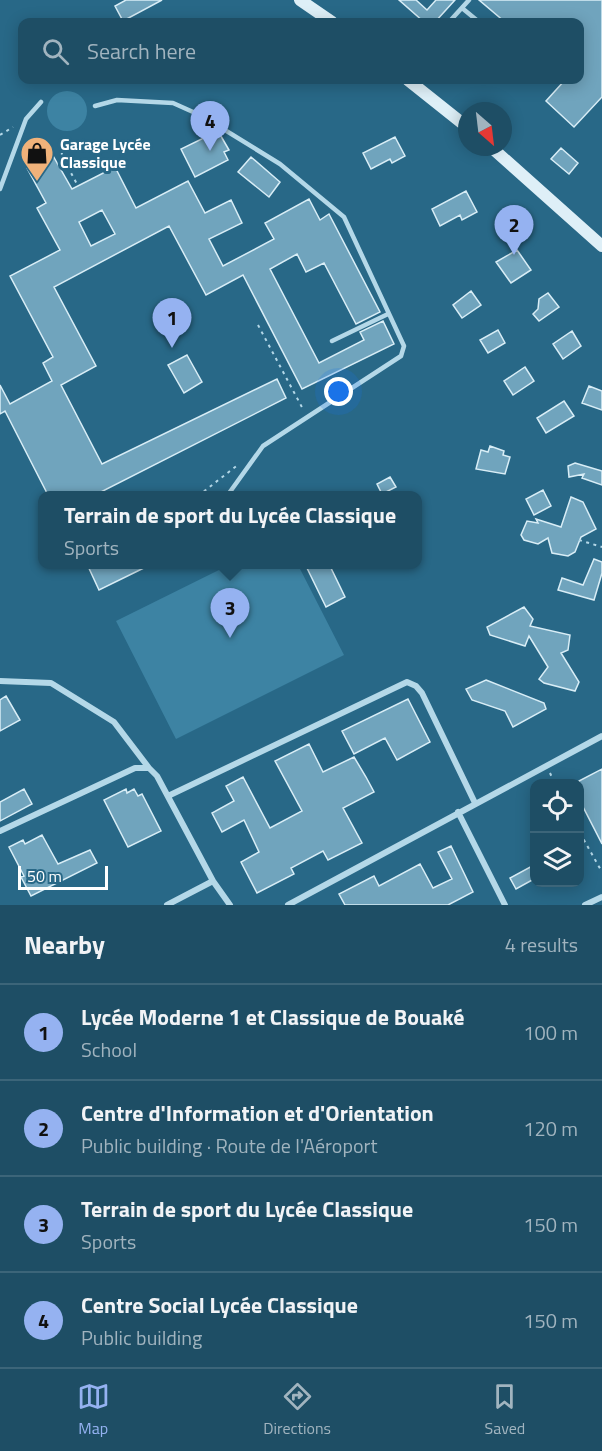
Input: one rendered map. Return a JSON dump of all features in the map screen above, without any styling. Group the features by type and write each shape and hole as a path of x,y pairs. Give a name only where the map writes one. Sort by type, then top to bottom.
{"main road":[{"path":"300,0 326,18"},
{"path":"413,84 458,120"},
{"path":"501,156 602,246"}],"street":[{"path":"0,681 51,683 114,722 168,796 213,881 230,905"},
{"path":"168,796 407,682 416,686 422,693 475,803"},
{"path":"288,905 602,736"},
{"path":"0,831 135,768 148,768"},
{"path":"458,812 505,905"},
{"path":"167,905 213,881"},
{"path":"585,905 602,897"}],"lane":[{"path":"453,18 469,0"},
{"path":"462,8 474,18"},
{"path":"95,106 117,100 173,103 202,116 280,164 344,217 404,346 401,356 263,446 230,491"},
{"path":"0,189 26,119 41,102"},
{"path":"332,342 388,314"}],"path":[{"path":"61,138 62,156 78,186"},
{"path":"258,325 306,416"},
{"path":"203,491 244,460"},
{"path":"579,540 602,547"},
{"path":"584,842 602,872"}],"shaded area":[{"path":"67,91 75,92 81,97 86,103 86,119 81,125 75,130 67,131 59,130 53,125 48,119 47,111 48,103 53,97 59,92"},
{"path":"221,569 300,569 344,655 176,739 116,621"}],"building":[{"path":"126,0 162,0 129,18 121,18 115,6"},
{"path":"399,0 416,0 427,10 436,0 455,0 439,18 419,18"},
{"path":"479,0 602,0 602,97 574,127 546,101 561,84 584,84 584,18 500,18"},
{"path":"218,131 229,150 224,152 228,160 195,177 181,149"},
{"path":"395,137 405,156 392,163 390,159 371,169 363,153"},
{"path":"561,148 578,163 569,174 551,159"},
{"path":"52,154 72,189 115,167 136,208 188,181 205,213 231,200 242,223 209,239 223,266 274,239 265,223 309,199 320,220 329,214 380,312 356,324 324,263 306,272 297,254 270,269 319,363 364,340 360,332 383,321 394,344 302,389 243,275 206,295 169,226 54,287 96,366 61,385 102,464 277,379 286,398 103,491 46,491 5,411 0,414 0,385 10,404 52,381 43,363 53,357 10,276 60,250 37,208 46,203 27,168","holes":["102,210 115,234 91,246 79,222"]},
{"path":"251,157 280,182 269,197 238,172"},
{"path":"466,191 477,212 462,220 460,215 440,226 432,209"},
{"path":"517,250 531,270 511,283 496,262"},
{"path":"471,291 481,305 462,318 453,305"},
{"path":"548,293 559,307 539,321 533,314 538,309 539,299"},
{"path":"498,330 505,343 488,353 480,340"},
{"path":"572,331 581,346 563,359 553,344"},
{"path":"187,355 202,382 184,393 168,365"},
{"path":"525,367 534,381 513,395 504,381"},
{"path":"589,386 602,391 602,410 582,403"},
{"path":"564,401 574,416 546,433 537,418"},
{"path":"490,446 504,451 503,455 510,457 505,474 476,469 481,450 488,452"},
{"path":"575,463 602,471 602,485 582,478 584,474 569,477 568,466"},
{"path":"390,477 396,487 388,491 380,491 377,484"},
{"path":"543,490 551,506 534,515 526,499"},
{"path":"571,497 583,502 596,529 581,537 575,552 568,556 552,553 548,538 538,544 524,540 521,535 527,521 538,523 536,519 561,527"},
{"path":"594,559 602,562 602,573 594,600 558,590 562,578 583,585"},
{"path":"89,569 142,569 99,590"},
{"path":"307,569 331,569 345,597 326,607"},
{"path":"524,607 533,619 530,626 570,635 568,650 561,653 579,682 575,691 544,683 539,679 548,667 529,636 525,646 490,635 487,627"},
{"path":"486,680 544,703 546,709 513,727 505,711 472,700 466,689"},
{"path":"6,696 20,720 0,731 0,700"},
{"path":"408,699 430,742 397,760 385,738 354,754 342,731"},
{"path":"309,744 323,772 354,757 366,777 374,792 343,808 362,843 328,860 323,851 291,868 294,874 257,893 241,862 259,852 244,820 222,832 212,813 234,801 226,786 243,777 270,828 302,811 275,761"},
{"path":"602,769 602,844 584,809 583,779"},
{"path":"24,789 32,804 0,821 0,802"},
{"path":"126,789 127,793 134,789 138,796 142,794 161,831 128,847 104,800"},
{"path":"42,835 58,864 90,850 97,863 31,896 21,877 24,876 9,847 23,840 25,844"},
{"path":"451,846 473,892 448,905 345,905 339,894 374,876 379,886 420,864 433,888 452,879 438,852"},
{"path":"530,867 530,881 516,889 510,878"}],"place":[{"name":"Centre Social Lycée Classique","path":"210,151"},
{"name":"Garage Lycée Classique","path":"37,182"},
{"name":"Centre d'Information et d'Orientation","path":"514,255"},
{"name":"Lycée Moderne 1 et Classique de Bouaké","path":"172,348"},
{"name":"Terrain de sport du Lycée Classique","path":"230,638"}]}
